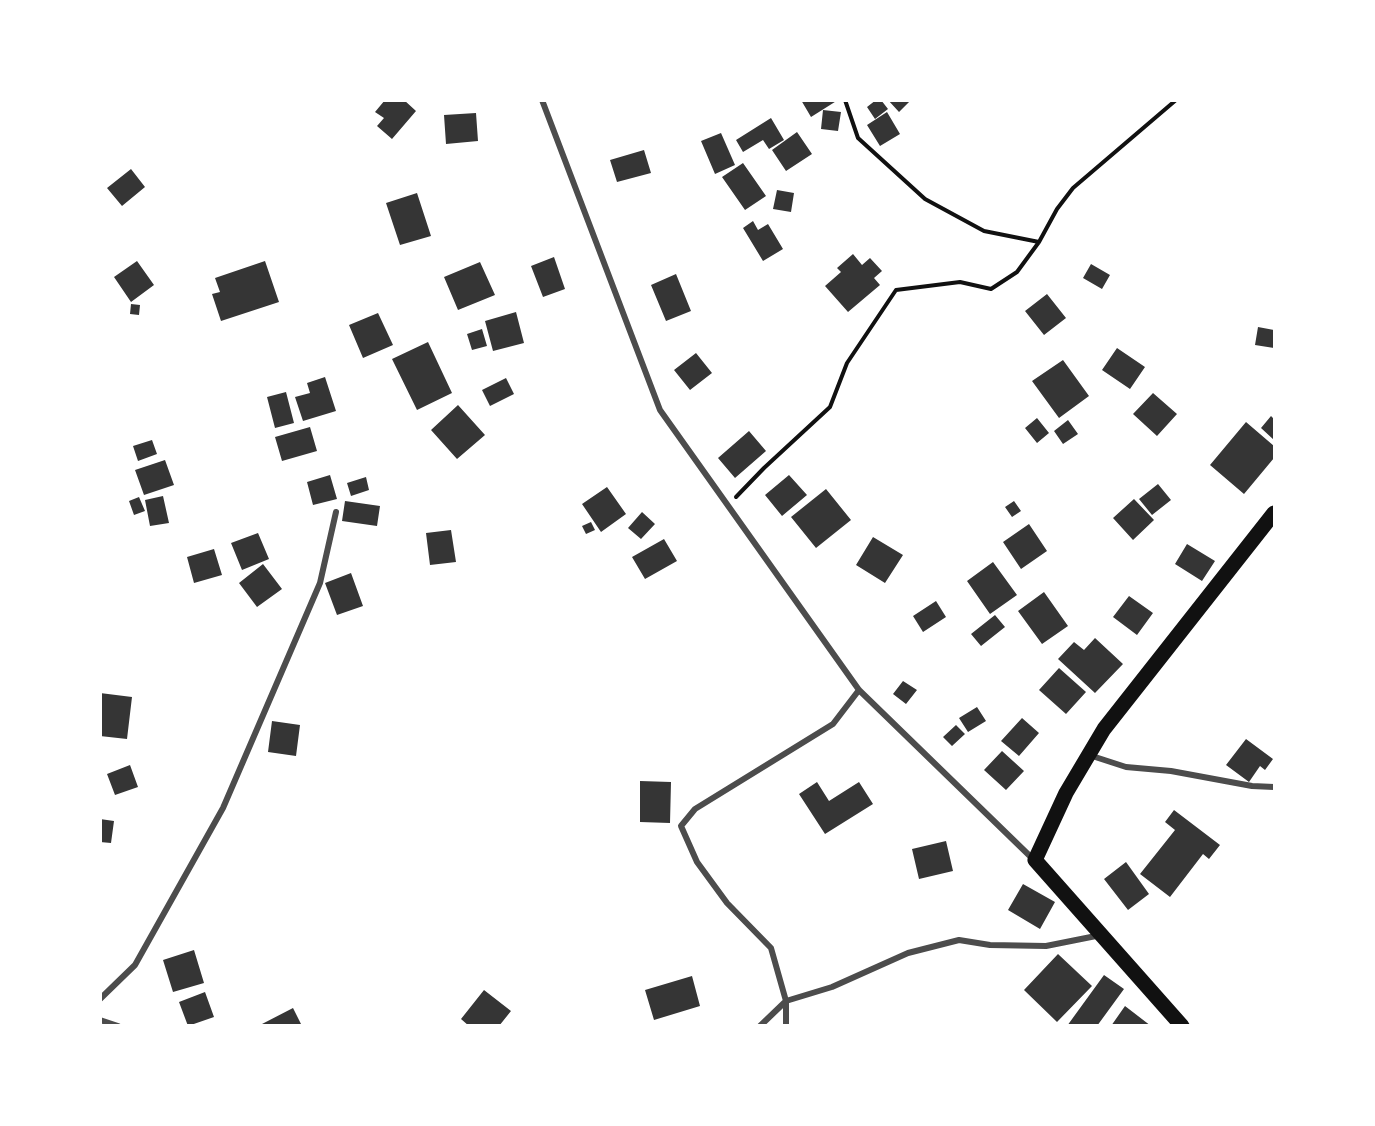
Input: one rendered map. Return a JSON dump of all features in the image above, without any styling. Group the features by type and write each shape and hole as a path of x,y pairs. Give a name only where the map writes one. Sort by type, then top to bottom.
{"main road":[{"path":"1182,1026 1035,860 1066,793 1104,729 1275,513"}],"street":[{"path":"542,100 660,410 859,690 1035,860"},
{"path":"100,999 135,965 223,807 320,583 336,512"},
{"path":"786,1026 786,1001 771,948 727,903 697,862 681,826 694,809 833,724 859,690"},
{"path":"1088,755 1126,767 1171,771 1252,786 1275,787"},
{"path":"760,1026 786,1001 832,987 908,952 959,940 990,945 1046,946 1102,935"},
{"path":"100,1020 118,1026"}],"path":[{"path":"845,100 858,138 925,199 984,231 1039,242"},
{"path":"728,505 830,407 847,363 896,290 960,282 991,289 1017,272 1073,188 1176,100"}],"building":[{"path":"385,100 404,100 416,111 392,139 377,126 384,118 375,112"},
{"path":"801,100 838,100 811,117"},
{"path":"876,100 881,100 888,109 875,119 867,107"},
{"path":"888,100 911,100 899,112"},
{"path":"823,110 841,112 838,131 821,129"},
{"path":"887,112 900,134 880,146 867,125"},
{"path":"476,113 478,141 446,144 444,115"},
{"path":"771,118 784,140 769,149 763,140 743,152 736,140"},
{"path":"797,132 812,154 786,171 772,150"},
{"path":"721,133 735,165 715,174 701,141"},
{"path":"644,150 651,173 617,182 610,160"},
{"path":"743,163 766,196 745,210 722,177"},
{"path":"131,169 145,187 122,206 107,188"},
{"path":"777,190 794,193 791,212 773,209"},
{"path":"417,193 431,236 400,245 386,203"},
{"path":"753,221 758,230 768,224 783,249 763,261 743,228"},
{"path":"853,254 862,265 870,258 882,271 874,278 880,285 848,312 825,286 841,272 837,268"},
{"path":"554,257 565,289 543,297 531,266"},
{"path":"137,261 154,285 131,302 114,277"},
{"path":"265,261 279,302 221,321 212,294 220,292 215,278"},
{"path":"480,262 495,295 458,310 444,277"},
{"path":"1091,264 1110,275 1102,289 1083,278"},
{"path":"676,274 691,311 666,321 651,285"},
{"path":"1047,294 1066,318 1044,335 1025,311"},
{"path":"131,304 140,305 139,315 130,314"},
{"path":"516,312 524,343 493,351 485,321"},
{"path":"378,313 393,345 363,358 349,325"},
{"path":"1258,327 1274,330 1274,348 1255,345"},
{"path":"482,329 487,346 472,350 467,334"},
{"path":"428,342 452,393 417,410 392,359"},
{"path":"1117,348 1145,367 1130,389 1102,370"},
{"path":"696,353 712,373 690,390 674,370"},
{"path":"1063,360 1089,396 1059,418 1032,381"},
{"path":"325,377 336,411 303,421 295,397 310,393 307,383"},
{"path":"506,378 514,394 490,406 482,390"},
{"path":"286,392 294,423 275,428 267,397"},
{"path":"1153,393 1177,414 1157,436 1133,414"},
{"path":"458,405 485,435 457,459 431,430"},
{"path":"1271,416 1274,419 1274,440 1261,428"},
{"path":"1037,418 1049,433 1037,443 1025,428"},
{"path":"1068,420 1078,434 1063,444 1054,431"},
{"path":"1246,422 1274,446 1274,458 1244,494 1210,465"},
{"path":"310,427 317,451 282,461 275,437"},
{"path":"749,431 766,451 735,478 718,458"},
{"path":"152,440 157,454 138,461 133,446"},
{"path":"165,460 174,485 144,495 135,470"},
{"path":"330,475 337,499 313,505 307,482"},
{"path":"789,475 807,495 782,516 765,495"},
{"path":"366,477 369,490 351,496 347,483"},
{"path":"1158,484 1171,500 1152,515 1139,499"},
{"path":"607,487 626,514 601,532 582,504"},
{"path":"826,489 851,520 816,548 791,517"},
{"path":"163,496 169,523 150,526 145,500"},
{"path":"139,497 145,511 134,515 129,501"},
{"path":"1134,499 1154,520 1133,540 1113,518"},
{"path":"345,501 380,506 377,526 342,521"},
{"path":"1014,501 1021,511 1012,517 1005,507"},
{"path":"642,512 655,524 641,539 628,528"},
{"path":"591,522 595,530 586,534 582,526"},
{"path":"1029,524 1047,551 1021,569 1003,542"},
{"path":"451,530 456,562 430,565 426,533"},
{"path":"258,533 269,559 242,570 231,543"},
{"path":"873,537 903,555 885,583 856,565"},
{"path":"664,539 677,561 645,579 632,557"},
{"path":"1187,544 1215,561 1202,581 1175,564"},
{"path":"214,549 222,575 194,583 187,557"},
{"path":"993,562 1017,595 990,614 967,581"},
{"path":"263,564 282,589 257,607 239,583"},
{"path":"351,573 363,606 337,615 325,583"},
{"path":"1044,592 1068,626 1042,644 1018,611"},
{"path":"1129,596 1153,613 1137,635 1113,617"},
{"path":"936,601 946,617 923,632 913,616"},
{"path":"995,615 1005,627 981,646 971,634"},
{"path":"1095,638 1123,664 1095,693 1058,659 1074,642 1084,650"},
{"path":"1059,668 1086,692 1066,714 1039,690"},
{"path":"903,681 917,690 906,704 893,694"},
{"path":"100,693 132,697 127,739 100,736"},
{"path":"977,707 986,721 968,732 959,718"},
{"path":"1022,718 1039,733 1019,756 1001,741"},
{"path":"272,721 300,725 296,756 268,752"},
{"path":"956,725 965,734 952,746 943,737"},
{"path":"1246,739 1273,759 1265,770 1260,766 1249,782 1226,765"},
{"path":"1002,751 1024,771 1006,790 984,770"},
{"path":"130,765 138,787 115,795 107,774"},
{"path":"640,781 671,782 670,823 640,822"},
{"path":"817,782 829,801 859,782 873,804 825,834 799,794"},
{"path":"1174,810 1220,845 1209,859 1203,854 1170,897 1140,874 1175,830 1165,822"},
{"path":"100,819 114,821 111,843 100,842"},
{"path":"946,841 953,871 919,879 912,849"},
{"path":"1126,862 1149,894 1128,910 1104,879"},
{"path":"1023,884 1055,902 1040,929 1008,910"},
{"path":"194,950 204,983 173,992 163,960"},
{"path":"1058,954 1092,986 1057,1022 1024,990"},
{"path":"1104,975 1124,989 1097,1026 1067,1026"},
{"path":"692,976 700,1006 654,1020 645,990"},
{"path":"484,990 511,1011 499,1026 469,1026 461,1019"},
{"path":"205,992 214,1017 188,1026 179,1002"},
{"path":"1125,1006 1151,1026 1111,1026"},
{"path":"293,1008 302,1026 263,1026 262,1024"}]}
